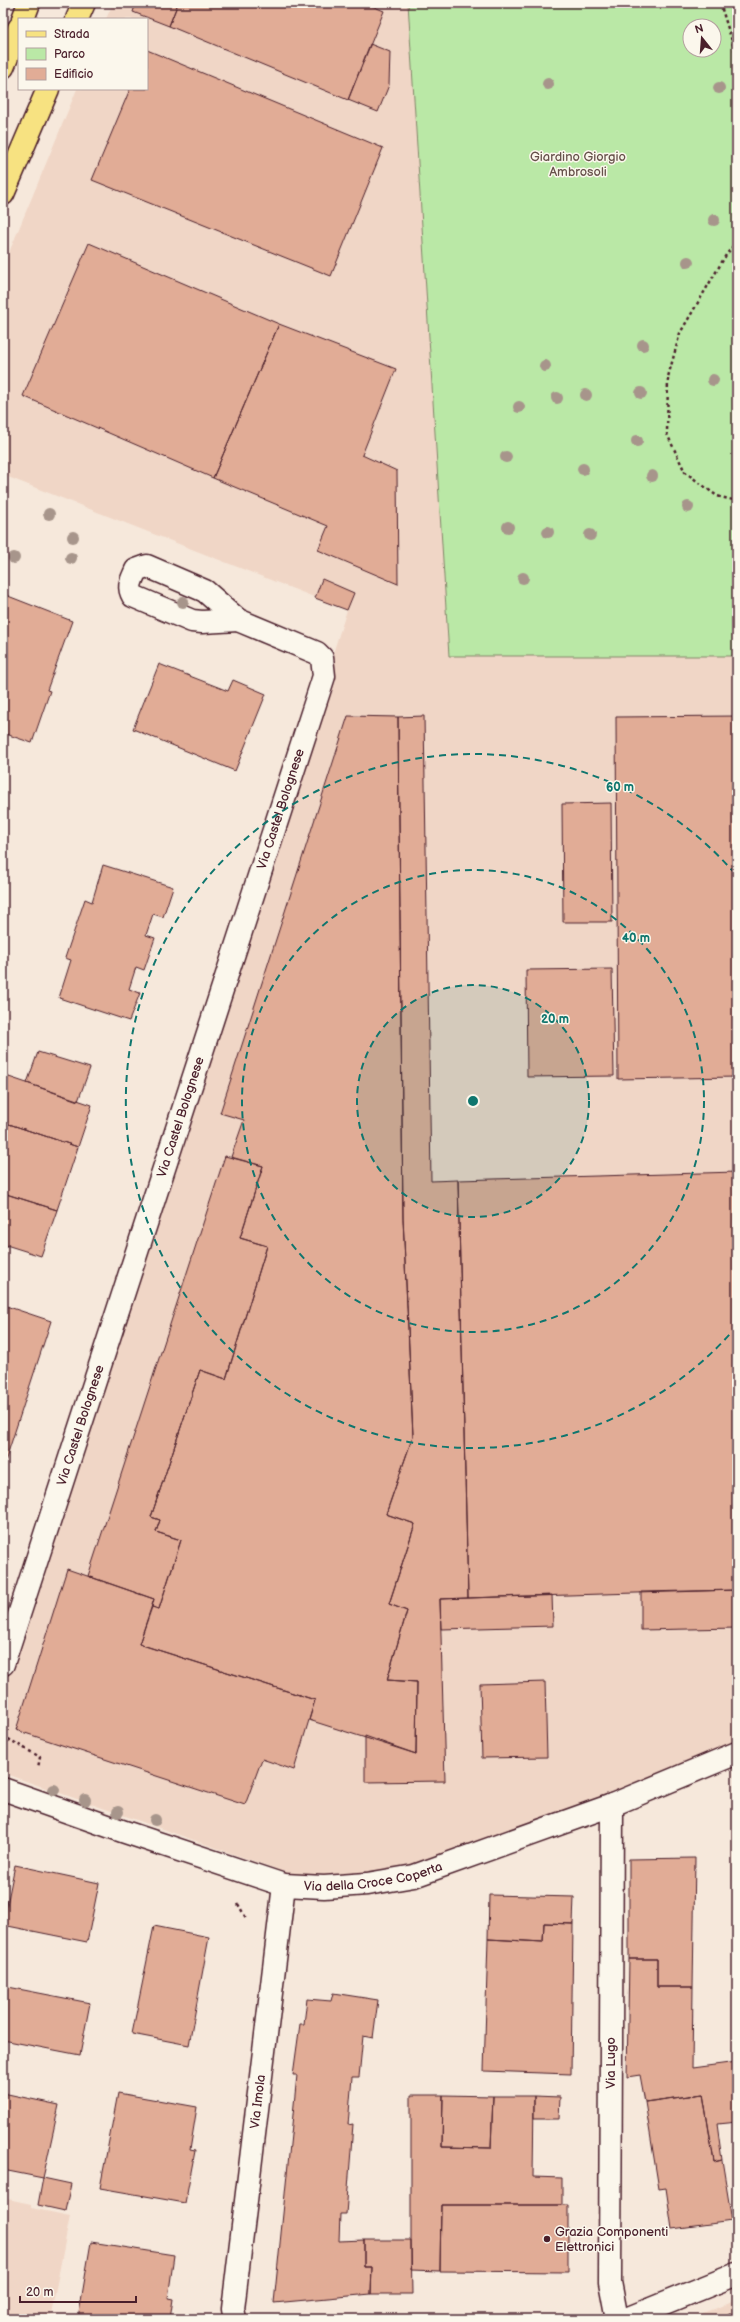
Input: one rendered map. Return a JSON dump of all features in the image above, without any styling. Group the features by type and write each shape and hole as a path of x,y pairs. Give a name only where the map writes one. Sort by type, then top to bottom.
{"main road":[{"path":"23,18 29,3"},
{"path":"77,18 84,3"},
{"path":"3,67 18,30"},
{"path":"3,194 48,90"}],"street":[{"name":"Via Castel Bolognese","path":"3,1664 324,676 322,658 317,654 238,620"},
{"name":"Via della Croce Coperta","path":"3,1789 122,1831 284,1885 324,1887 360,1884 414,1876 612,1805 737,1754"},
{"name":"Via Lugo","path":"612,1805 610,2282 617,2319"},
{"name":"Via Imola","path":"235,2319 233,2309 284,1885"},
{"path":"626,2319 640,2315 737,2274"}],"path":[{"path":"720,3 737,57"},
{"path":"737,242 726,255 680,333 668,377 667,434 685,472 717,496 737,501"},
{"path":"717,2319 737,2311"}],"shaded area":[{"path":"113,3 408,3 449,656 737,656 737,1743 476,1847 374,1875 293,1875 3,1773 3,1674 347,610 3,475 3,267 77,90 148,90 148,18 106,18"},
{"path":"3,2198 31,2204 31,2208 70,2216 50,2319 3,2319"},
{"path":"737,2300 737,2319 687,2319"}],"green space":[{"name":"Giardino Giorgio Ambrosoli","path":"408,3 737,3 737,656 449,656"}],"building":[{"path":"136,3 178,3 169,26 133,12"},
{"path":"178,3 365,3 384,11 348,100 169,26"},
{"path":"370,44 390,52 389,85 378,112 348,100"},
{"path":"148,50 383,148 331,276 92,180 130,90 148,90"},
{"path":"89,243 279,324 213,478 23,396"},
{"path":"279,324 396,369 362,455 397,471 398,584 318,550 328,526 213,478"},
{"path":"322,579 354,593 347,610 315,598"},
{"path":"3,594 72,621 47,690 50,691 32,743 3,733"},
{"path":"159,664 228,691 233,680 266,694 235,771 133,729"},
{"path":"348,716 398,717 403,1218 413,1436 386,1514 415,1524 389,1604 407,1611 387,1680 417,1682 416,1754 309,1720 315,1700 139,1644 152,1607 159,1609 181,1540 156,1532 160,1520 151,1517 200,1370 226,1379 267,1246 240,1238 263,1166 231,1157 244,1120 220,1113"},
{"path":"424,716 431,1181 458,1180 468,1598 440,1599 445,1781 365,1782 365,1736 416,1754 417,1682 387,1680 407,1611 389,1604 415,1524 386,1514 413,1436 403,1218 398,717"},
{"path":"737,716 737,1077 618,1079 616,717"},
{"path":"611,803 612,922 563,922 562,804"},
{"path":"103,865 173,887 163,917 153,914 146,935 155,938 144,970 136,967 129,989 140,993 129,1021 59,998 71,960 65,958 85,899 92,902"},
{"path":"612,969 614,1076 527,1077 526,970"},
{"path":"38,1052 90,1068 78,1101 27,1083"},
{"path":"3,1075 92,1105 78,1147 3,1122"},
{"path":"3,1122 78,1147 57,1210 3,1193"},
{"path":"225,1156 263,1166 240,1238 267,1246 226,1379 200,1370 151,1517 160,1520 156,1532 181,1540 159,1609 152,1607 154,1599 88,1576"},
{"path":"737,1172 737,1590 468,1598 458,1180"},
{"path":"3,1193 57,1210 41,1256 3,1244"},
{"path":"3,1305 51,1321 3,1468"},
{"path":"67,1569 154,1599 139,1644 315,1700 294,1770 262,1759 245,1805 16,1730"},
{"path":"737,1590 737,1628 641,1630 641,1592"},
{"path":"552,1595 553,1626 441,1629 440,1599"},
{"path":"545,1682 547,1757 482,1758 480,1684"},
{"path":"695,1858 693,1987 657,1987 657,1959 629,1959 629,1859"},
{"path":"15,1865 99,1883 87,1942 3,1925"},
{"path":"489,1895 574,1897 573,1924 544,1923 543,1942 488,1939"},
{"path":"544,1923 573,1924 571,2074 484,2071 488,1939 543,1942"},
{"path":"154,1926 209,1937 189,2045 132,2034"},
{"path":"629,1959 657,1959 657,1987 693,1987 692,2068 737,2062 737,2122 717,2124 722,2160 714,2162 703,2094 645,2102 640,2075 627,2077"},
{"path":"3,1986 90,2003 80,2055 3,2040"},
{"path":"333,1993 378,2000 373,2038 363,2036 359,2077 352,2077 348,2125 353,2124 346,2214 340,2214 339,2241 364,2240 364,2267 372,2267 371,2294 274,2303 297,2075 293,2075 300,2024 304,2024 307,1999 331,2001"},
{"path":"3,2093 59,2105 43,2178 3,2170"},
{"path":"118,2093 197,2107 190,2150 195,2151 185,2203 100,2188"},
{"path":"703,2094 714,2162 722,2160 732,2221 672,2229 666,2188 659,2189 645,2102"},
{"path":"411,2095 443,2095 442,2147 491,2148 493,2096 534,2096 533,2177 562,2178 562,2205 441,2205 440,2271 411,2270"},
{"path":"443,2095 493,2096 491,2148 442,2147"},
{"path":"534,2096 560,2097 559,2119 534,2119"},
{"path":"43,2178 71,2184 65,2211 38,2205"},
{"path":"441,2205 568,2205 568,2272 440,2271"},
{"path":"364,2240 411,2240 412,2294 371,2294 372,2267 364,2267"},
{"path":"91,2242 174,2255 168,2298 173,2299 170,2319 78,2319"}],"place":[{"name":"Grazia Componenti Elettronici","path":"547,2239"}]}
